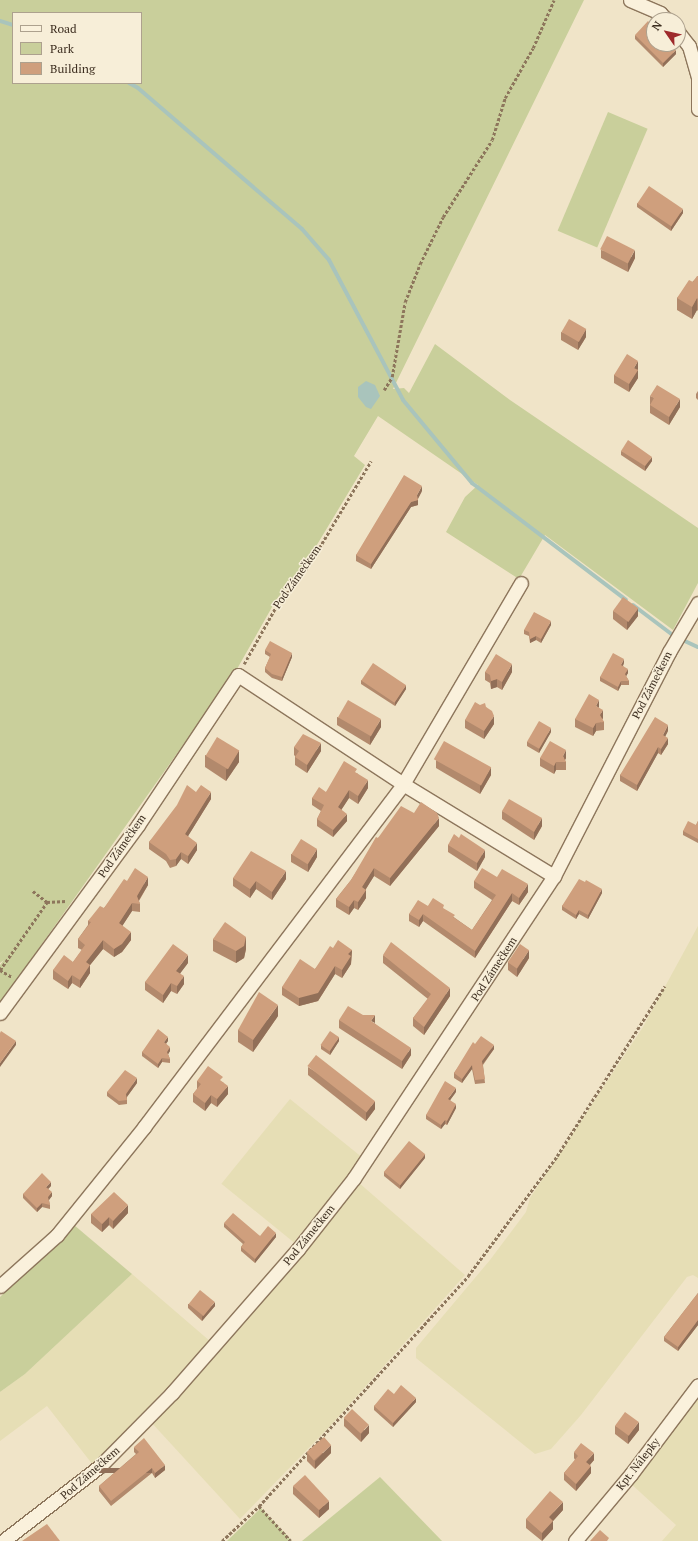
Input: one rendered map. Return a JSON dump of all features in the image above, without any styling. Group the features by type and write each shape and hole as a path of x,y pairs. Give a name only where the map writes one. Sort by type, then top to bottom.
{"street":[{"path":"630,0 658,12"},
{"path":"686,42 689,46 698,78 698,109"},
{"path":"0,1286 57,1235 144,1127 404,784 521,583"},
{"name":"Pod Zámečkem","path":"2,1541 100,1466 172,1393 298,1249 354,1178 400,1112 554,876 676,637 698,603"},
{"path":"238,675 404,784 554,876"},
{"name":"Pod Zámečkem","path":"0,1013 84,899 238,675"},
{"name":"Kpt. Nálepky","path":"575,1541 631,1474 698,1385"}],"path":[{"path":"384,390 392,377 405,302 420,264 443,217 492,140 505,98 532,48 554,0"},
{"name":"Pod Zámečkem","path":"238,675 277,605 308,565 371,461"},
{"path":"33,891 47,902 84,899"},
{"path":"0,970 47,902"},
{"path":"222,1541 259,1506 468,1276 557,1156 665,986"},
{"path":"259,1506 291,1541"}],"shaded area":[{"path":"698,926 698,1278 693,1275 687,1277 581,1415 551,1449 535,1454 416,1358 416,1348 490,1260 526,1212 530,1198 643,1027"},
{"path":"290,1099 362,1158 294,1242 221,1184"},
{"path":"358,1182 465,1275 331,1425 240,1519 150,1421"},
{"path":"132,1274 211,1342 93,1465 47,1406 0,1441 0,1392 25,1374"},
{"path":"698,1397 698,1541 662,1541 676,1525 629,1482"}],"green space":[{"path":"0,0 584,0 393,389 404,388 409,393 435,344 510,400 698,528 698,583 673,630 545,535 519,579 446,532 465,497 478,485 378,416 354,456 365,465 309,558 276,600 237,669 0,1003 0,965 4,960 0,963"},
{"path":"608,112 648,129 597,248 558,231"},
{"path":"74,1225 132,1274 25,1374 0,1392 0,1297"},
{"path":"380,1477 442,1541 302,1541"},
{"path":"261,1508 292,1541 227,1541"}],"water":[{"path":"366,381 375,385 380,396 371,409 366,407 358,397 358,387"}],"building":[{"path":"646,23 646,46 635,35"},
{"path":"652,52 674,52 663,63"},
{"path":"649,186 683,209 671,226 637,203"},
{"path":"607,236 635,250 628,263 600,249"},
{"path":"697,276 698,299 697,298 692,307 677,298 689,280 693,282"},
{"path":"569,319 586,329 579,342 562,332"},
{"path":"627,354 638,361 634,368 638,370 629,384 614,375"},
{"path":"657,385 680,399 669,417 650,405 654,398 650,396"},
{"path":"628,440 652,457 645,466 621,451"},
{"path":"404,475 422,486 417,495 418,500 411,502 371,564 356,555"},
{"path":"623,597 638,608 628,622 613,611"},
{"path":"534,612 551,621 541,639 536,636 530,639 529,632 524,630"},
{"path":"270,641 292,653 282,677 272,674 265,668 271,654 265,650"},
{"path":"613,653 624,659 621,665 628,669 625,674 629,681 621,681 618,687 600,677"},
{"path":"496,654 512,664 502,682 497,679 491,681 490,675 485,672"},
{"path":"373,663 406,685 394,703 361,680"},
{"path":"589,694 599,700 596,706 603,710 600,715 604,722 596,723 593,728 575,719"},
{"path":"348,700 381,719 371,736 338,717"},
{"path":"475,702 480,705 485,703 486,707 492,711 494,716 484,731 465,720"},
{"path":"655,717 668,725 663,735 668,738 661,749 658,747 637,785 620,775"},
{"path":"539,721 551,728 539,749 527,742"},
{"path":"303,734 321,743 307,765 295,757 299,751 294,747"},
{"path":"217,737 239,750 228,769 206,756"},
{"path":"444,741 491,767 481,786 434,759"},
{"path":"550,741 566,750 563,756 566,762 556,762 554,766 540,758"},
{"path":"344,761 357,769 355,772 368,780 358,796 349,790 338,807 347,814 333,830 317,819 324,805 312,798 319,787 326,792"},
{"path":"187,785 196,792 201,785 211,792 185,834 197,843 188,856 181,852 176,859 170,860 166,854 149,842 177,805"},
{"path":"509,799 542,818 534,832 502,811"},
{"path":"421,802 437,813 439,818 390,878 374,868 362,887 366,890 358,902 354,900 349,907 336,899 351,880 376,837 378,838 401,806 414,813"},
{"path":"688,821 696,825 698,821 698,839 683,831"},
{"path":"454,834 459,838 461,834 485,850 477,863 448,845"},
{"path":"301,839 317,849 308,864 291,854"},
{"path":"251,851 286,871 272,892 256,881 250,889 233,878"},
{"path":"135,868 148,877 137,896 140,904 132,903 119,923 131,932 122,944 114,949 103,940 86,962 90,965 80,980 72,975 68,981 53,970 64,955 73,962 85,945 78,939 91,922 88,921 100,906 104,908 124,879 127,881"},
{"path":"482,868 497,877 502,869 528,884 519,898 512,893 475,951 423,914 419,920 409,914 418,900 428,906 433,898 444,905 443,908 455,915 453,917 472,930 496,895 474,881"},
{"path":"579,879 585,882 586,880 602,889 588,915 579,910 576,915 562,906"},
{"path":"225,922 246,937 244,946 236,951 213,939"},
{"path":"338,940 352,950 348,954 351,956 342,970 335,966 318,993 299,998 282,987 300,959 315,969 330,946 333,948"},
{"path":"391,942 450,988 424,1027 413,1018 431,994 383,955"},
{"path":"173,944 188,955 176,971 184,976 177,986 171,983 163,995 145,982"},
{"path":"520,944 529,950 517,968 508,962"},
{"path":"259,992 278,1005 253,1040 238,1030"},
{"path":"348,1006 363,1015 375,1015 371,1021 411,1048 402,1061 339,1020"},
{"path":"158,1029 168,1037 164,1042 170,1047 167,1052 170,1059 162,1058 158,1064 142,1052"},
{"path":"1,1031 16,1041 0,1063 0,1033"},
{"path":"330,1031 339,1037 330,1051 320,1045"},
{"path":"481,1036 494,1045 482,1061 485,1079 475,1080 472,1065 462,1079 454,1073 473,1042 475,1044"},
{"path":"316,1055 375,1101 366,1112 307,1066"},
{"path":"208,1066 223,1077 220,1080 228,1086 217,1099 211,1095 205,1103 193,1094 201,1084 197,1081"},
{"path":"125,1070 137,1078 126,1094 127,1100 119,1101 107,1092"},
{"path":"445,1081 456,1088 448,1099 456,1104 447,1121 445,1120 441,1125 426,1115"},
{"path":"409,1141 425,1154 400,1185 384,1172"},
{"path":"42,1173 51,1182 46,1187 52,1192 48,1197 50,1205 42,1203 37,1208 23,1194"},
{"path":"114,1192 128,1205 113,1221 109,1217 102,1224 91,1214"},
{"path":"233,1213 260,1236 268,1226 276,1233 255,1259 241,1247 245,1242 224,1223"},
{"path":"200,1290 215,1302 203,1316 189,1304"},
{"path":"698,1293 698,1320 678,1347 664,1337"},
{"path":"401,1385 416,1398 393,1423 374,1406 388,1389 394,1394"},
{"path":"352,1409 369,1425 361,1433 344,1418"},
{"path":"625,1412 639,1422 629,1436 615,1426"},
{"path":"324,1437 331,1445 314,1460 307,1452"},
{"path":"144,1438 165,1465 155,1473 152,1468 111,1501 99,1486 139,1452 134,1447"},
{"path":"581,1443 594,1453 586,1462 591,1466 576,1484 564,1473 578,1456 574,1452"},
{"path":"305,1475 329,1501 319,1510 293,1486"},
{"path":"550,1491 563,1502 549,1517 553,1521 542,1533 526,1519"},
{"path":"47,1524 60,1541 22,1541"},
{"path":"600,1530 609,1538 607,1541 590,1541"}],"waterway":[{"path":"0,21 12,25"},
{"path":"131,84 138,88 302,229 329,260 403,400 472,483 626,600"},
{"path":"633,605 674,636 698,647"}]}
